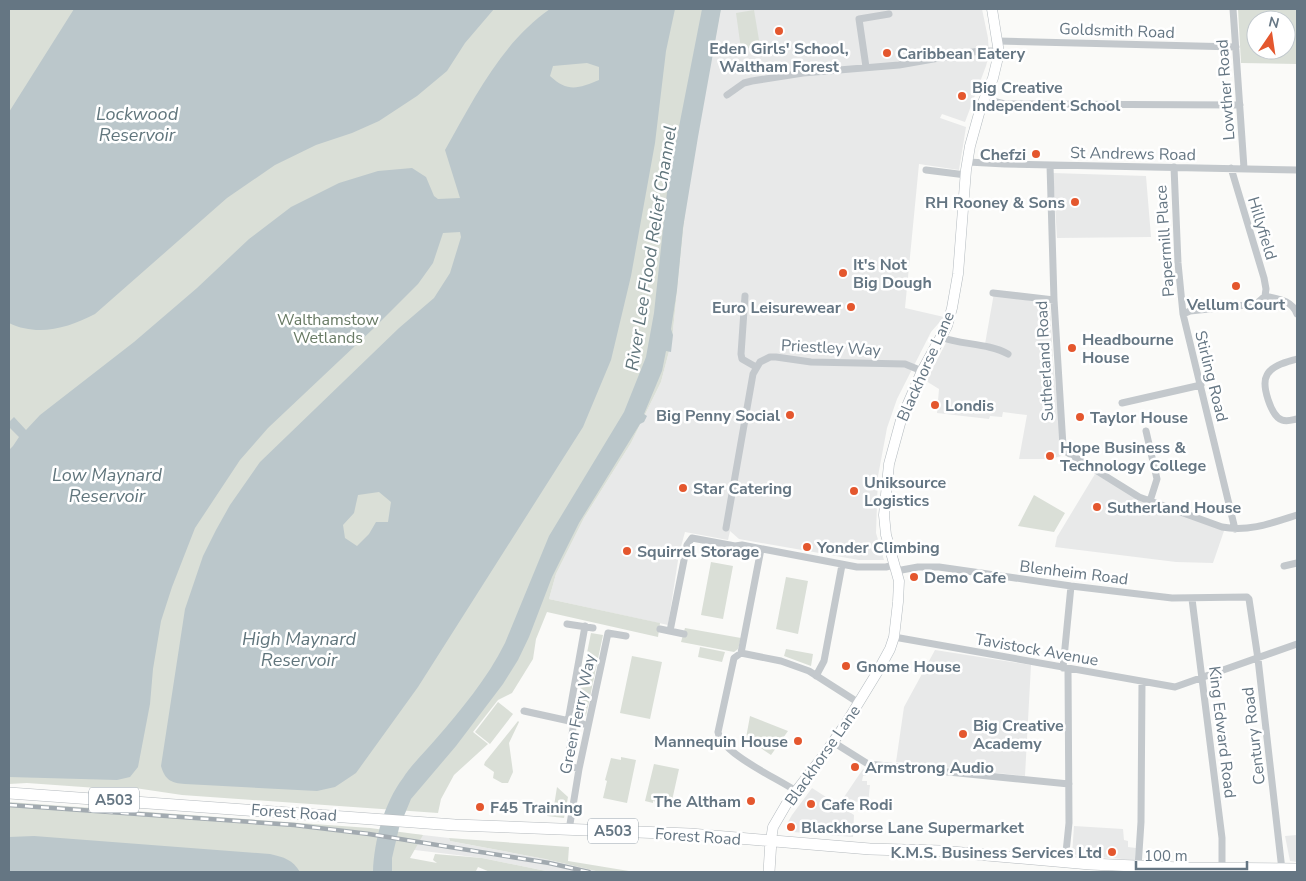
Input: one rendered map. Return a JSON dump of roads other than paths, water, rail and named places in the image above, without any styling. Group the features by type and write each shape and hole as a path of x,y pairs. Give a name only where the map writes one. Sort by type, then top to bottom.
{"main road":[{"name":"Blackhorse Lane","path":"771,840 775,824 787,803 833,742 859,703 890,649 894,637 899,581 884,524 889,464 897,430 922,371 950,316 955,297 968,162 975,127 993,78 998,46 992,9"},
{"name":"Forest Road","path":"9,793 412,821 569,830 690,834 870,849 940,851 1065,862 1090,868 1138,867 1244,871 1297,869"},
{"path":"769,872 771,840"}],"street":[{"name":"Lowther Road","path":"1233,9 1244,168"},
{"path":"866,67 859,19 889,14"},
{"name":"Goldsmith Road","path":"727,94 744,83 752,81 803,73 899,64 979,51 998,46 1236,47"},
{"path":"984,99 1005,104 1240,106"},
{"name":"St Andrews Road","path":"968,162 1297,170"},
{"name":"Sutherland Road","path":"1050,165 1054,300 1063,446 1069,455 1123,488 1150,501 1222,527 1235,529 1252,528 1297,515"},
{"name":"Papermill Place","path":"1174,167 1178,263 1184,314"},
{"name":"Hillyfield","path":"1230,168 1264,278 1265,296"},
{"path":"926,170 966,175"},
{"path":"993,294 1054,300"},
{"path":"726,528 753,374 756,367 742,359 741,354 745,296"},
{"path":"1265,296 1289,302 1297,314"},
{"name":"Stirling Road","path":"1235,529 1184,314 1190,311 1256,304 1265,296"},
{"path":"940,337 1008,354"},
{"name":"Priestley Way","path":"756,367 764,360 776,357 811,362 905,364 922,371"},
{"path":"1297,359 1276,367 1270,371 1264,380 1272,411 1276,416 1280,420 1286,421 1297,419"},
{"path":"1122,403 1200,385"},
{"path":"1146,430 1157,479 1150,501"},
{"name":"Blenheim Road","path":"670,631 688,541 692,538 857,567 939,567 1071,586 1192,599 1247,597 1249,599"},
{"path":"742,653 761,549"},
{"path":"1284,566 1297,563"},
{"path":"816,676 824,662 842,565"},
{"path":"1065,862 1068,784 1065,668 1071,586"},
{"name":"King Edward Road","path":"1192,599 1222,838 1222,869"},
{"name":"Century Road","path":"1249,599 1258,659 1282,870"},
{"path":"567,624 589,627 571,721 567,765 579,769"},
{"path":"660,629 684,634"},
{"name":"Green Ferry Way","path":"569,830 579,769 608,633 626,636"},
{"name":"Tavistock Avenue","path":"894,637 1175,687 1203,678"},
{"path":"1203,678 1297,644"},
{"path":"796,791 736,754 719,737 718,732 732,663 736,656 742,653 781,661 816,676 859,703"},
{"path":"1138,867 1141,822 1142,682"},
{"path":"524,711 583,724"},
{"path":"833,742 868,764 1068,784"}],"water":[{"name":"Lockwood Reservoir","path":"74,9 494,9 465,43 447,71 417,96 379,121 352,133 316,145 275,165 227,198 95,314 64,327 42,330 31,329 9,323 9,112"},
{"name":"High Maynard Reservoir","path":"550,9 675,9 666,51 655,143 631,276 611,360 583,427 418,687 356,773 335,787 317,791 180,784 169,780 164,775 161,766 185,609 203,556 216,530 230,505 260,462 399,328 434,298 450,273 461,237 460,232 443,233 433,263 418,284 268,428 240,460 195,528 161,621 153,669 150,704 138,767 130,777 117,780 9,777 9,450 19,437 9,427 9,422 14,417 26,430 40,415 134,342 197,288 249,239 291,207 339,183 378,171 412,168 426,177 434,196 438,199 460,198 445,150 490,73 517,38","holes":["587,63 599,67 599,80 579,87 567,87 550,76 553,66","379,492 391,502 388,522 376,522 369,534 357,546 345,538 343,525 354,513 358,495"]},
{"path":"702,9 721,9 683,228 671,329 673,335 671,352 666,351 662,371 644,414 647,416 644,422 640,424 579,523 552,577 518,660 503,684 456,746 411,799 399,828 392,858 392,872 373,872 378,835 390,799 414,763 464,706 498,656 549,536 624,412 646,357 654,313 668,183"},
{"path":"34,836 270,854 288,860 300,872 9,872 9,837"}],"railway":[{"path":"9,805 294,825 369,834 549,863 589,872"}],"place":[{"name":"Eden Girls' School, Waltham Forest","path":"779,31"},
{"name":"Caribbean Eatery","path":"887,53"},
{"name":"Big Creative Independent School","path":"962,96"},
{"name":"Chefzi","path":"1036,154"},
{"name":"RH Rooney & Sons","path":"1075,202"},
{"name":"It's Not Big Dough","path":"843,273"},
{"name":"Vellum Court","path":"1236,286"},
{"name":"Euro Leisurewear","path":"851,307"},
{"name":"Headbourne House","path":"1072,348"},
{"name":"Londis","path":"935,405"},
{"name":"Big Penny Social","path":"790,415"},
{"name":"Taylor House","path":"1080,417"},
{"name":"Hope Business & Technology College","path":"1050,456"},
{"name":"Star Catering","path":"683,488"},
{"name":"Uniksource Logistics","path":"854,491"},
{"name":"Sutherland House","path":"1097,507"},
{"name":"Yonder Climbing","path":"807,547"},
{"name":"Squirrel Storage","path":"627,551"},
{"name":"Demo Cafe","path":"914,577"},
{"name":"Gnome House","path":"846,666"},
{"name":"Big Creative Academy","path":"963,734"},
{"name":"Mannequin House","path":"798,741"},
{"name":"Armstrong Audio","path":"855,767"},
{"name":"The Altham","path":"751,801"},
{"name":"Cafe Rodi","path":"811,804"},
{"name":"F45 Training","path":"480,807"},
{"name":"Blackhorse Lane Supermarket","path":"791,827"},
{"name":"K.M.S. Business Services Ltd","path":"1112,852"}],"water label":[{"name":"River Lee Flood Relief Channel","path":"651,248"},
{"name":"Low Maynard Reservoir","path":"107,485"}],"park label":[{"name":"Walthamstow Wetlands","path":"328,328"}]}
